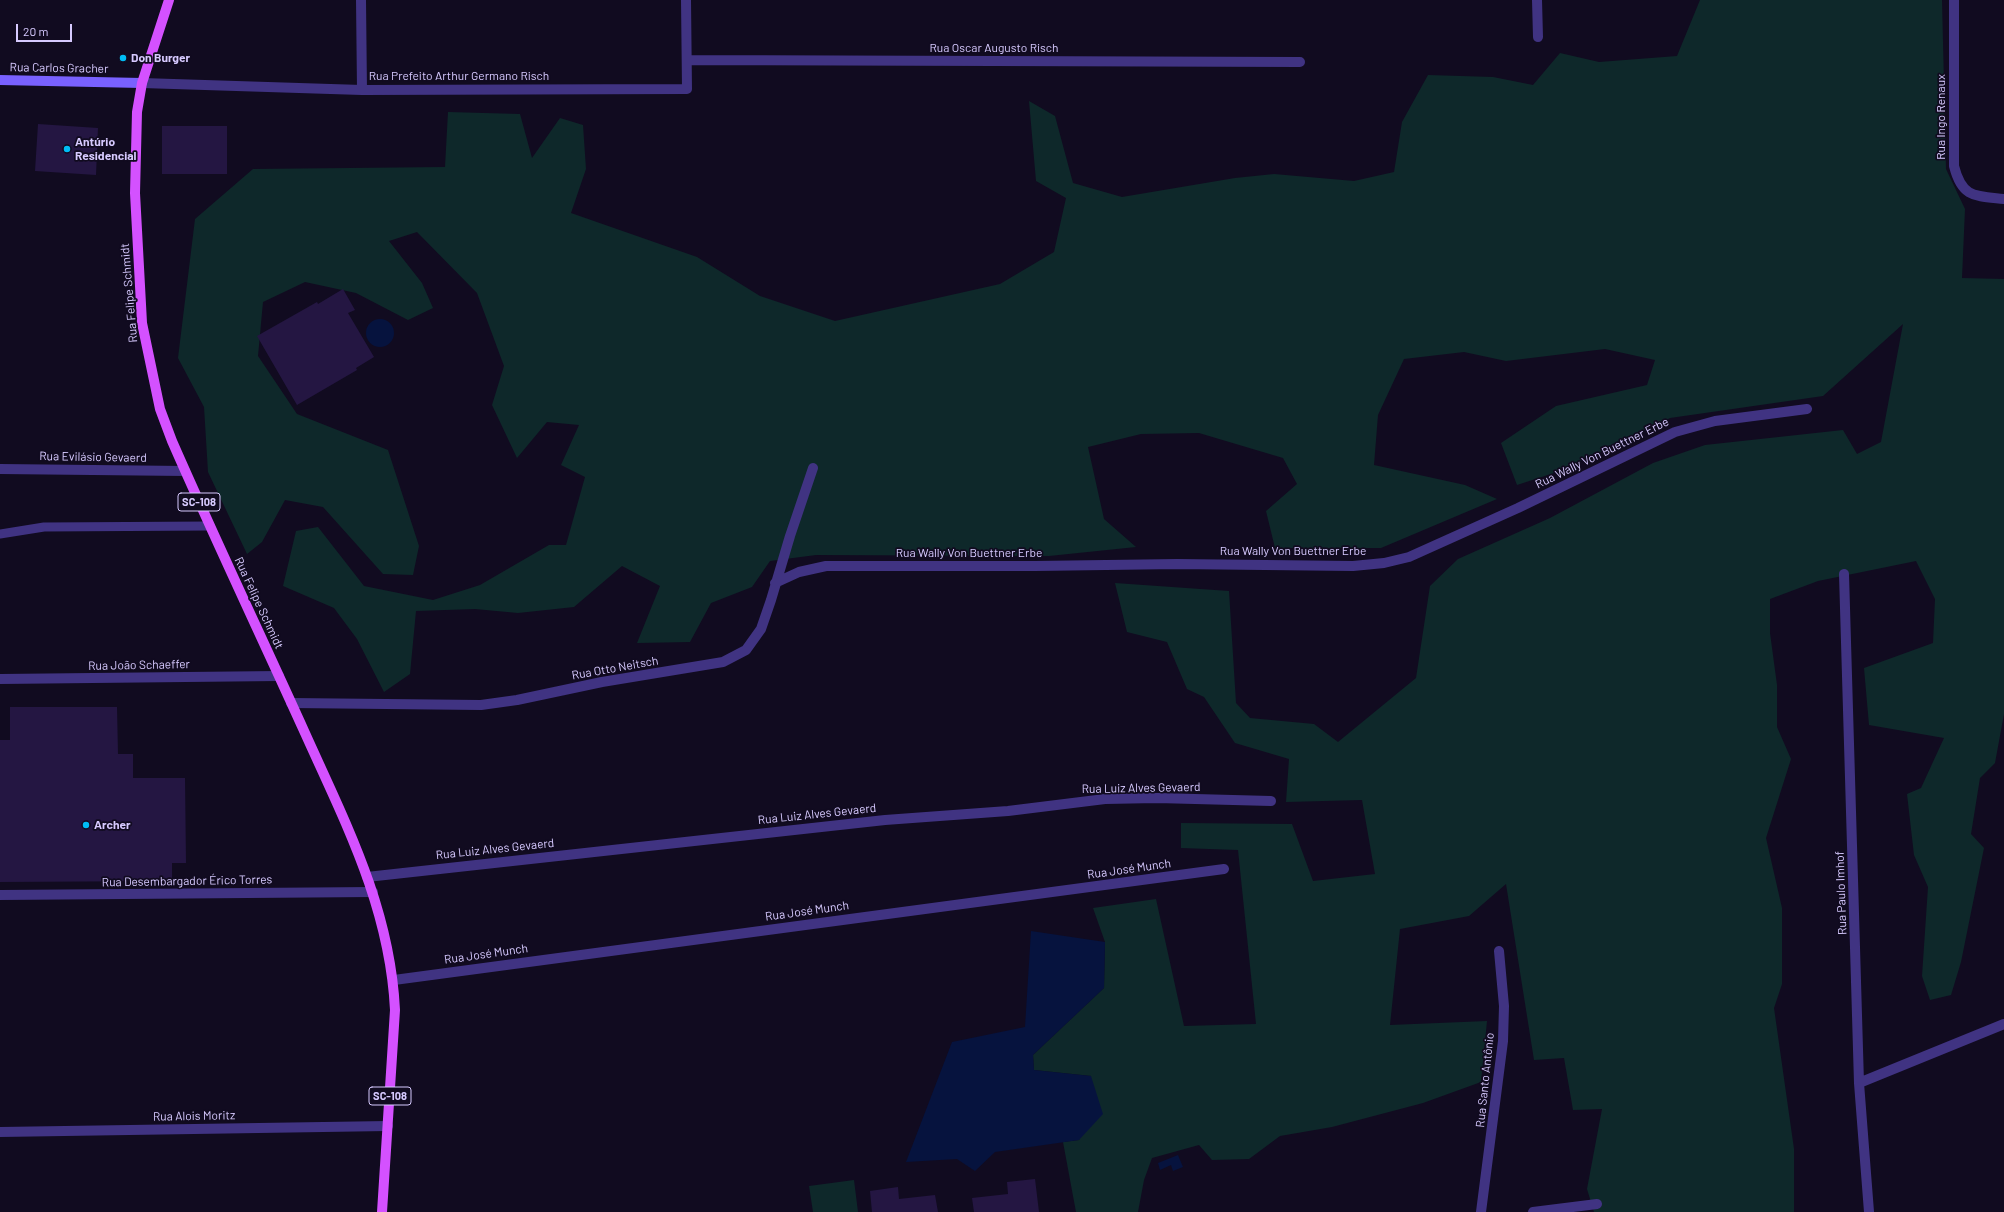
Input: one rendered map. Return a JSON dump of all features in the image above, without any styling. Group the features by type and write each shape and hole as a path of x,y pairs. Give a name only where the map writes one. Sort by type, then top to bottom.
{"main road":[{"name":"Rua Felipe Schmidt","path":"169,0 142,83 137,112 135,193 142,323 160,409 185,471 279,676 374,892 389,950 394,980 394,1036 382,1212"},
{"name":"Rua Carlos Gracher","path":"0,80 142,83"}],"street":[{"path":"361,0 362,90"},
{"name":"Rua Prefeito Arthur Germano Risch","path":"142,83 362,90 687,89 688,60 686,0"},
{"path":"1537,0 1538,37"},
{"name":"Rua Ingo Renaux","path":"1954,0 1954,166 1958,181 1965,190 1973,196 2004,199"},
{"name":"Rua Oscar Augusto Risch","path":"688,60 1300,62"},
{"name":"Rua Wally Von Buettner Erbe","path":"775,583 798,572 826,566 1177,564 1353,566 1384,563 1409,557 1518,508 1674,432 1715,421 1807,409"},
{"name":"Rua Otto Neitsch","path":"291,703 481,705 517,700 602,682 723,662 746,650 761,629 813,468"},
{"name":"Rua Evilásio Gevaerd","path":"0,469 185,471"},
{"name":"Rua Paulo Imhof","path":"1844,574 1860,1083 1869,1212"},
{"name":"Rua João Schaeffer","path":"0,679 279,676"},
{"name":"Rua Luiz Alves Gevaerd","path":"367,877 885,820 1008,811 1106,799 1157,798 1270,801"},
{"name":"Rua José Munch","path":"394,980 1224,869"},
{"name":"Rua Desembargador Érico Torres","path":"0,895 374,892"},
{"name":"Rua Santo Antônio","path":"1481,1212 1503,1041 1504,1006 1499,951"},
{"path":"1860,1083 2004,1024"},
{"name":"Rua Alois Moritz","path":"0,1132 388,1126"},
{"path":"1533,1212 1597,1204"}],"lane":[{"path":"0,534 44,527 210,526"}],"green space":[{"path":"1700,0 1942,0 1946,169 1965,209 1962,278 2004,279 2004,714 1995,763 1980,778 1971,834 1984,848 1961,962 1951,995 1930,1000 1922,976 1928,887 1914,855 1907,794 1921,788 1944,738 1869,725 1864,668 1933,643 1935,599 1916,561 1818,581 1770,599 1770,633 1777,685 1777,727 1791,759 1766,838 1782,908 1782,984 1774,1008 1794,1149 1794,1212 1594,1212 1587,1189 1602,1109 1573,1110 1564,1058 1534,1060 1506,884 1469,916 1400,929 1390,1025 1487,1021 1481,1082 1423,1103 1332,1127 1280,1136 1249,1159 1212,1160 1199,1145 1152,1158 1144,1180 1138,1212 1076,1212 1063,1142 1079,1140 1091,1076 1034,1070 1033,1055 1104,988 1105,942 1093,908 1156,899 1184,1026 1256,1024 1238,850 1181,848 1181,823 1292,824 1313,881 1375,874 1362,800 1286,802 1289,759 1235,743 1204,697 1187,689 1167,642 1127,632 1115,583 1229,591 1236,703 1250,718 1314,724 1338,742 1416,678 1430,586 1458,559 1550,518 1653,463 1705,445 1843,430 1857,454 1881,442 1903,324 1823,396 1670,418 1563,470 1517,485 1501,443 1556,406 1647,385 1655,360 1605,349 1506,361 1464,352 1404,359 1378,415 1374,465 1465,485 1497,499 1381,548 1275,548 1266,511 1297,484 1283,458 1199,433 1141,434 1088,447 1104,519 1136,547 1049,556 816,555 770,561 752,587 711,603 690,642 637,643 660,586 622,566 574,607 518,613 475,609 416,611 410,674 384,692 357,639 334,608 283,586 296,531 318,527 364,586 433,600 480,585 549,545 566,545 585,477 561,465 579,425 547,422 517,458 492,405 504,366 477,293 417,232 389,241 422,283 433,308 408,320 356,293 305,282 263,302 258,356 297,414 388,450 419,546 413,575 383,574 323,507 285,500 262,542 247,554 208,472 204,407 178,358 195,219 253,169 445,167 448,112 520,114 532,158 560,118 583,125 586,169 571,213 697,257 760,296 835,321 1000,284 1054,252 1066,198 1036,181 1029,101 1055,116 1073,183 1122,197 1235,178 1274,174 1354,181 1394,172 1402,122 1428,75 1493,77 1533,85 1560,53 1599,62 1677,56"},
{"path":"854,1180 858,1212 813,1212 809,1186"}],"water":[{"path":"380,319 390,323 394,333 390,343 380,347 370,343 366,333 370,323"},
{"path":"1031,931 1105,942 1104,988 1033,1055 1034,1070 1091,1076 1103,1114 1079,1140 995,1152 975,1171 957,1159 906,1162 952,1042 1025,1027"},
{"path":"1178,1155 1183,1167 1173,1171 1171,1165 1160,1170 1158,1163"}],"building":[{"name":"Antúrio Residencial","path":"38,124 98,128 96,175 35,171"},
{"path":"162,126 227,126 227,174 162,174"},
{"path":"343,289 355,310 348,313 374,357 356,368 357,370 297,405 257,336"},
{"name":"Archer","path":"10,707 117,707 118,754 133,754 133,778 185,778 186,863 172,863 172,881 0,882 0,740 10,740"},
{"path":"1035,1179 1039,1212 974,1212 972,1198 1008,1194 1007,1182"},
{"path":"898,1187 899,1199 935,1195 938,1212 872,1212 870,1191"}],"place":[{"name":"Don Burger","path":"123,58"},
{"name":"Antúrio Residencial","path":"67,149"},
{"name":"Archer","path":"86,825"}]}
